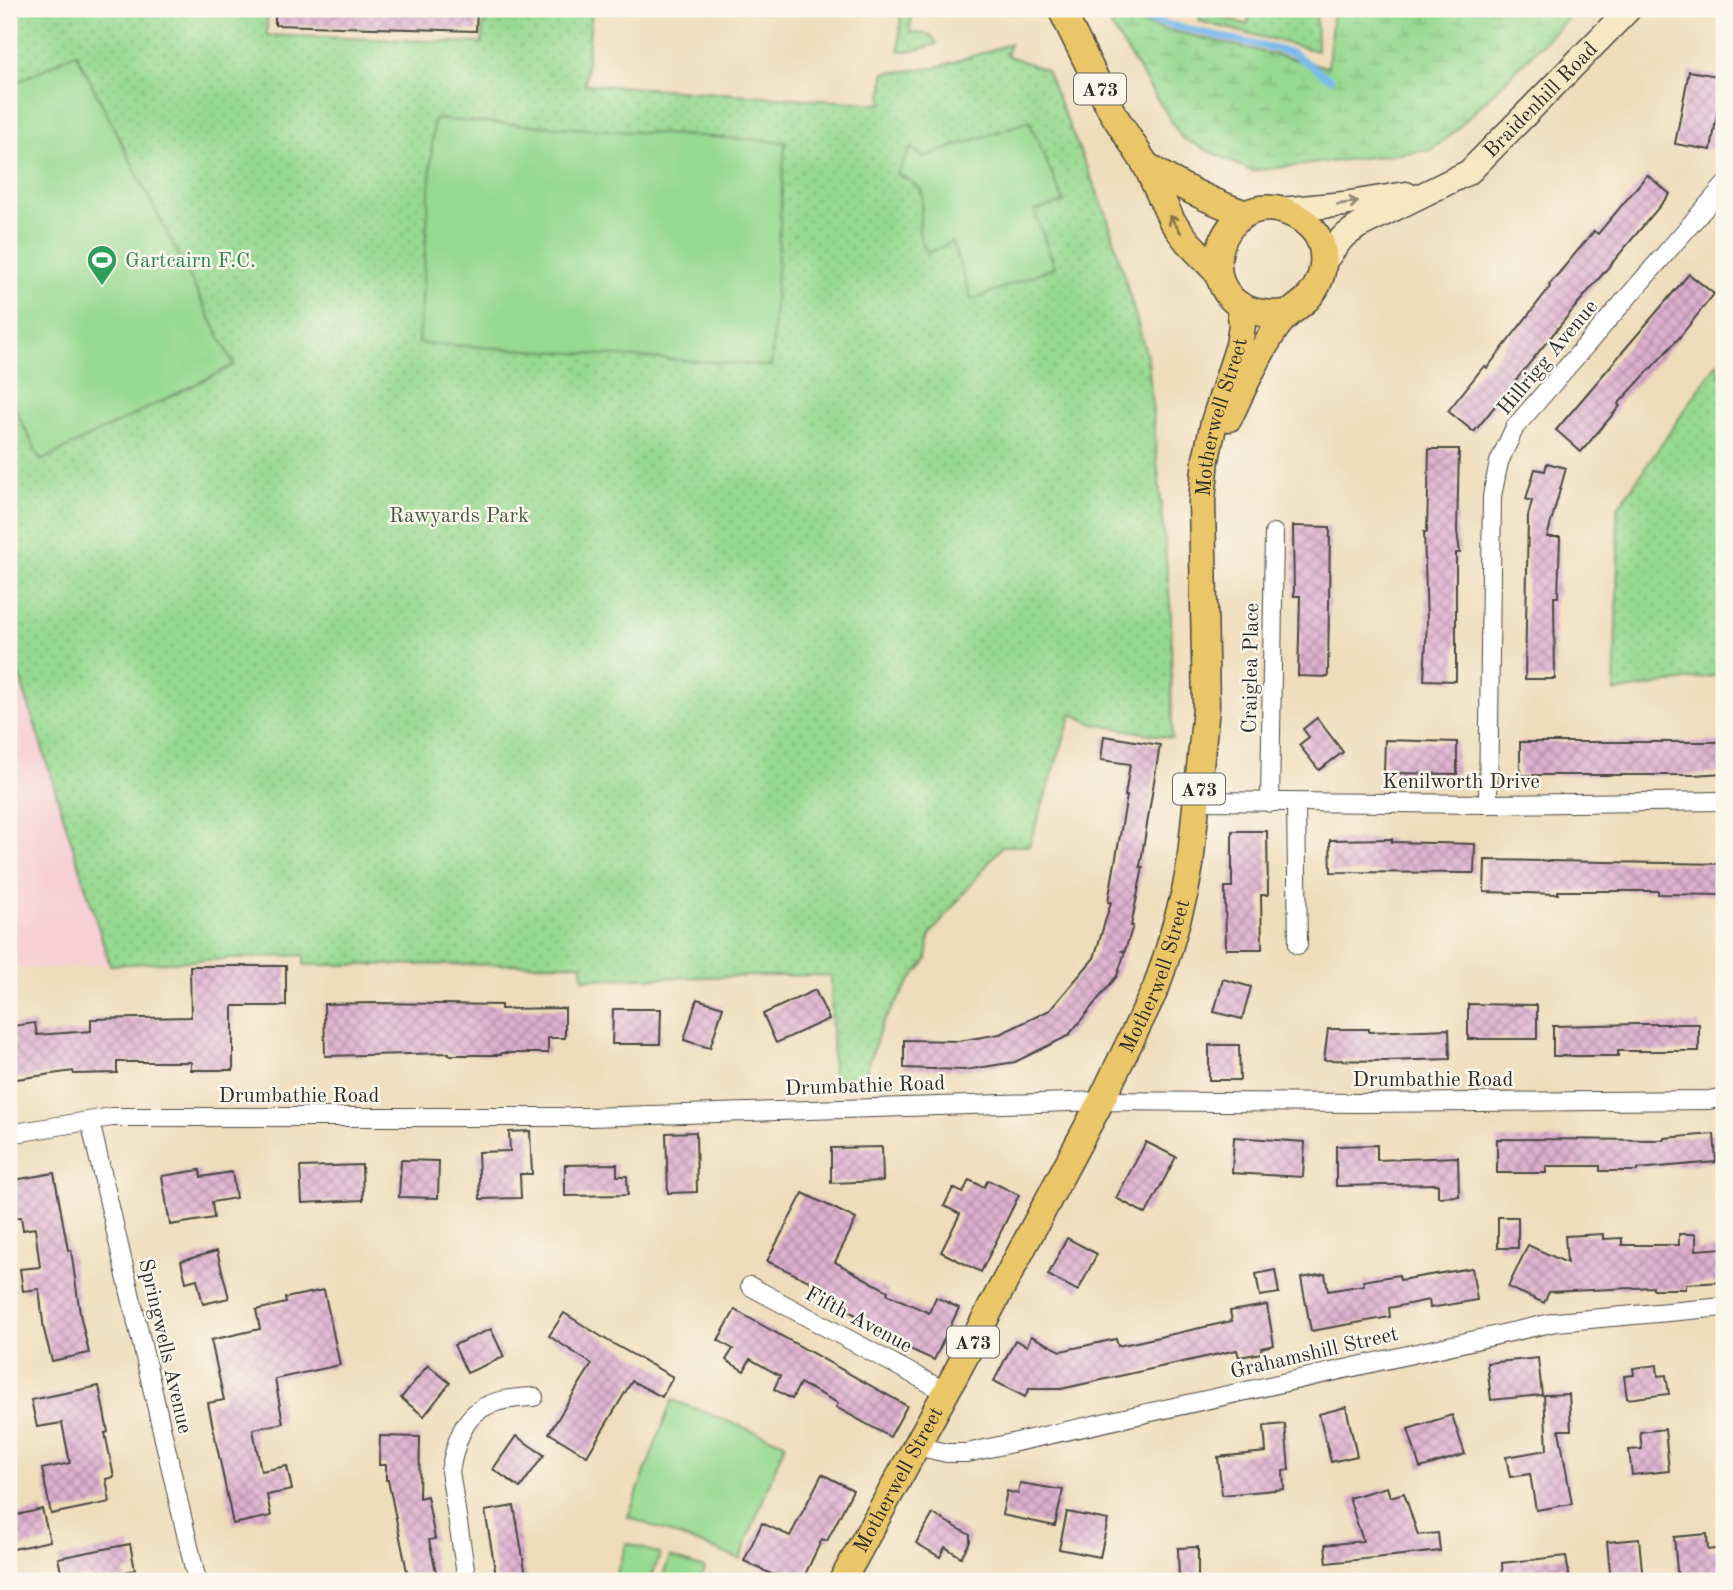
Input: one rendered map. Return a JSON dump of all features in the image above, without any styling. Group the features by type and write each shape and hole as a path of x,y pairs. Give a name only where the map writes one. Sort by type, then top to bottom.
{"main road":[{"name":"A73","path":"1061,9 1112,112 1146,165 1172,221 1196,251 1219,273 1228,295 1241,306"},
{"name":"A73","path":"1146,165 1176,185 1246,214 1257,209 1280,210"},
{"path":"1280,210 1307,223 1322,247 1324,262"},
{"path":"1219,273 1221,241 1236,221 1246,214"},
{"name":"A73","path":"1206,459 1274,330 1287,313 1307,299 1317,286 1324,262"},
{"path":"1241,306 1268,315 1287,313"},
{"name":"Motherwell Street","path":"842,1581 1101,1101 1156,988 1168,952 1185,892 1198,801 1206,694 1202,501 1206,459 1214,422 1239,345 1241,306"}],"street":[{"name":"Braidenhill Road","path":"1324,262 1342,238 1357,227 1469,172 1629,9"},
{"name":"Braidenhill Road","path":"1280,210 1345,204 1423,191 1447,184"},
{"name":"Hillrigg Avenue","path":"1488,804 1492,496 1499,462 1515,428 1724,186"},
{"name":"Craiglea Place","path":"1270,803 1274,533"},
{"name":"Kenilworth Drive","path":"1198,801 1488,804 1724,801"},
{"path":"1296,804 1298,945"},
{"name":"Drumbathie Road","path":"9,1134 112,1117 589,1117 1101,1101 1360,1103 1709,1100 1724,1097"},
{"name":"Springwells Avenue","path":"90,1121 197,1581"},
{"name":"Fifth Avenue","path":"750,1286 946,1392"},
{"name":"Grahamshill Street","path":"916,1446 947,1453 967,1453 1556,1322 1724,1307"},
{"path":"467,1581 450,1471 453,1456 468,1419 478,1409 495,1401 534,1397"}],"shaded area":[{"path":"9,642 66,824 110,965 9,969"}],"green space":[{"name":"Rawyards Park","path":"9,9 267,9 267,35 482,43 484,9 592,9 585,84 882,104 884,73 934,68 1010,44 1006,55 1046,70 1107,216 1148,360 1171,614 1172,738 1094,724 1072,714 1029,846 1002,846 930,935 927,960 882,1024 862,1084 833,1085 831,975 583,979 582,964 304,965 304,955 110,965 9,642"},
{"path":"901,9 912,9 910,32 931,35 937,44 914,51 899,51"},
{"path":"1203,9 1247,25 1253,9 1316,9 1317,51 1199,21"},
{"path":"1333,9 1577,9 1452,134 1431,150 1251,171 1182,138 1104,15 1328,67"},
{"name":"Gartcairn F.C.","path":"76,53 234,365 41,461 9,396 9,86"},
{"path":"434,119 785,142 771,366 419,343"},
{"path":"1029,121 1064,202 1034,211 1055,267 972,300 952,242 928,253 919,229 922,191 897,174 911,148 924,157"},
{"path":"1717,363 1724,384 1724,674 1614,692 1617,509"},
{"path":"672,1400 785,1443 740,1559 628,1517"},
{"path":"627,1543 660,1554 650,1581 614,1581"},
{"path":"670,1557 704,1568 700,1581 661,1581"}],"building":[{"path":"275,9 477,9 476,31 275,25"},
{"path":"1689,71 1723,77 1711,150 1675,144"},
{"path":"1647,175 1670,194 1474,432 1448,411 1484,366 1487,368 1549,285 1594,231 1598,234"},
{"path":"1689,274 1714,294 1678,339 1618,404 1620,406 1581,452 1556,430"},
{"path":"1429,449 1459,449 1457,531 1460,553 1456,553 1456,681 1424,680 1427,622 1424,532 1427,532"},
{"path":"1547,463 1566,468 1547,537 1560,537 1558,597 1554,597 1555,679 1525,679 1528,516 1532,501 1526,499 1535,469 1545,471"},
{"path":"1293,526 1330,527 1328,677 1298,676 1300,596 1294,596"},
{"path":"1317,718 1343,752 1319,770 1299,745 1309,737 1303,729"},
{"path":"1104,736 1160,745 1133,926 1125,950 1122,951 1125,952 1117,976 1068,1036 1015,1062 965,1070 904,1068 904,1040 959,1041 1000,1034 1050,1010 1094,958 1111,902 1108,902 1130,764 1101,760"},
{"path":"1385,740 1457,742 1457,774 1384,773"},
{"path":"1520,742 1724,742 1724,773 1520,775"},
{"path":"1232,831 1267,831 1268,895 1261,895 1262,949 1226,949 1225,887 1232,887"},
{"path":"1392,839 1392,842 1475,844 1474,873 1331,872 1330,840"},
{"path":"1485,860 1724,864 1724,895 1658,894 1658,891 1558,891 1558,894 1484,892"},
{"path":"190,966 286,966 286,1006 233,1006 233,1070 191,1070 191,1062 117,1062 117,1073 74,1074 73,1071 9,1080 9,1042 14,1041 12,1026 35,1023 37,1035 91,1031 91,1019 191,1017"},
{"path":"1223,979 1251,987 1242,1019 1214,1012"},
{"path":"815,990 829,1019 776,1043 763,1014"},
{"path":"697,999 723,1007 710,1048 684,1040"},
{"path":"324,1004 501,1005 501,1009 565,1008 565,1038 548,1038 548,1053 325,1056"},
{"path":"1468,1004 1537,1005 1537,1039 1468,1039"},
{"path":"613,1009 661,1009 660,1044 612,1044"},
{"path":"1699,1024 1699,1051 1618,1051 1618,1056 1553,1056 1553,1026"},
{"path":"1328,1029 1369,1029 1369,1032 1449,1029 1450,1059 1324,1060"},
{"path":"1209,1045 1239,1045 1240,1080 1209,1080"},
{"path":"530,1131 532,1174 520,1174 521,1198 480,1199 478,1152 510,1151 509,1132"},
{"path":"696,1132 697,1192 668,1193 666,1133"},
{"path":"1714,1134 1716,1162 1637,1171 1600,1171 1600,1166 1546,1166 1546,1173 1497,1173 1497,1139 1664,1140"},
{"path":"1234,1137 1305,1142 1303,1177 1232,1173"},
{"path":"1146,1142 1176,1157 1146,1214 1116,1198"},
{"path":"1377,1145 1377,1160 1458,1157 1459,1196 1438,1197 1438,1184 1336,1186 1336,1146"},
{"path":"882,1147 883,1181 831,1183 831,1148"},
{"path":"401,1160 439,1161 438,1198 399,1197"},
{"path":"617,1164 617,1176 627,1176 628,1195 565,1196 565,1165"},
{"path":"362,1165 363,1200 302,1203 300,1167"},
{"path":"200,1170 201,1177 232,1172 236,1198 212,1202 214,1218 170,1225 162,1176"},
{"path":"54,1173 89,1353 52,1361 44,1330 39,1289 23,1291 20,1269 40,1267 35,1228 23,1230 21,1217 9,1219 9,1196 17,1194 14,1180"},
{"path":"969,1180 984,1187 988,1180 1019,1195 981,1272 941,1252 960,1214 944,1206 953,1188 963,1193"},
{"path":"803,1193 856,1219 835,1262 888,1291 887,1294 929,1313 936,1297 959,1308 934,1360 890,1340 893,1335 828,1300 832,1292 767,1261"},
{"path":"1498,1217 1518,1217 1518,1248 1498,1248"},
{"path":"1603,1234 1603,1239 1622,1238 1622,1245 1679,1245 1679,1234 1696,1234 1696,1250 1724,1248 1724,1282 1686,1284 1686,1289 1653,1287 1549,1292 1544,1303 1508,1287 1528,1245 1567,1263 1565,1236"},
{"path":"1067,1238 1097,1254 1078,1291 1048,1275"},
{"path":"217,1251 229,1298 203,1304 197,1279 186,1282 181,1261"},
{"path":"1472,1268 1477,1300 1430,1308 1429,1300 1389,1308 1390,1317 1311,1331 1301,1278 1325,1274 1328,1291 1399,1275 1400,1280"},
{"path":"1275,1270 1279,1293 1260,1296 1256,1274"},
{"path":"324,1290 340,1365 275,1379 283,1423 253,1429 261,1471 287,1466 292,1490 267,1495 271,1516 233,1524 208,1403 224,1400 211,1340 260,1329 256,1310 286,1303 285,1298"},
{"path":"1267,1305 1274,1345 1261,1348 1262,1353 1239,1357 1237,1350 1061,1389 1029,1389 1025,1397 994,1381 1015,1340 1027,1346 1031,1336 1061,1351 1116,1339 1118,1346 1232,1321 1230,1311"},
{"path":"735,1310 907,1406 890,1437 836,1407 838,1403 800,1383 792,1399 774,1389 780,1376 750,1359 744,1371 726,1360 733,1349 718,1340"},
{"path":"564,1313 673,1377 662,1397 632,1381 587,1456 549,1433 592,1364 549,1336"},
{"path":"491,1329 504,1357 467,1373 454,1345"},
{"path":"1538,1358 1542,1395 1491,1400 1487,1363"},
{"path":"428,1365 450,1383 424,1416 401,1398"},
{"path":"1657,1365 1658,1376 1666,1375 1669,1394 1627,1399 1624,1376 1634,1375 1633,1368"},
{"path":"99,1386 114,1477 106,1479 110,1502 51,1514 42,1469 70,1463 62,1423 37,1427 31,1400"},
{"path":"1569,1394 1571,1430 1559,1430 1572,1504 1536,1510 1530,1474 1510,1477 1506,1457 1547,1450 1544,1395"},
{"path":"1346,1407 1357,1456 1331,1462 1319,1414"},
{"path":"1452,1415 1465,1454 1420,1468 1408,1429"},
{"path":"1285,1424 1289,1470 1283,1471 1284,1489 1222,1495 1218,1457 1266,1452 1264,1426"},
{"path":"1665,1429 1669,1471 1632,1475 1629,1450 1642,1449 1640,1432"},
{"path":"380,1436 420,1437 419,1498 427,1496 435,1539 429,1540 438,1581 409,1581 386,1480 386,1465 379,1465"},
{"path":"516,1436 544,1455 520,1488 493,1469"},
{"path":"822,1474 853,1490 827,1541 822,1539 802,1581 786,1581 744,1561 762,1523 790,1536"},
{"path":"1020,1483 1063,1490 1055,1526 1002,1515 1007,1491 1018,1494"},
{"path":"1387,1487 1390,1497 1404,1493 1418,1535 1438,1533 1440,1551 1327,1563 1325,1545 1363,1541 1349,1498"},
{"path":"514,1506 527,1581 497,1581 485,1511"},
{"path":"42,1509 50,1541 9,1550 9,1517"},
{"path":"1067,1512 1108,1520 1100,1557 1059,1549"},
{"path":"933,1514 970,1535 970,1542 961,1557 945,1547 940,1557 916,1543"},
{"path":"1707,1534 1708,1550 1724,1548 1724,1581 1678,1581 1674,1537"},
{"path":"1639,1539 1643,1581 1611,1581 1607,1542"},
{"path":"130,1544 135,1570 124,1572 126,1581 93,1581 92,1577 63,1581 58,1558"},
{"path":"1198,1547 1198,1581 1179,1581 1178,1548"},
{"path":"1566,1556 1570,1581 1503,1581 1502,1563"}],"waterway":[{"path":"1105,10 1293,53 1330,79"}],"place":[{"name":"Gartcairn F.C.","path":"102,287"}]}
